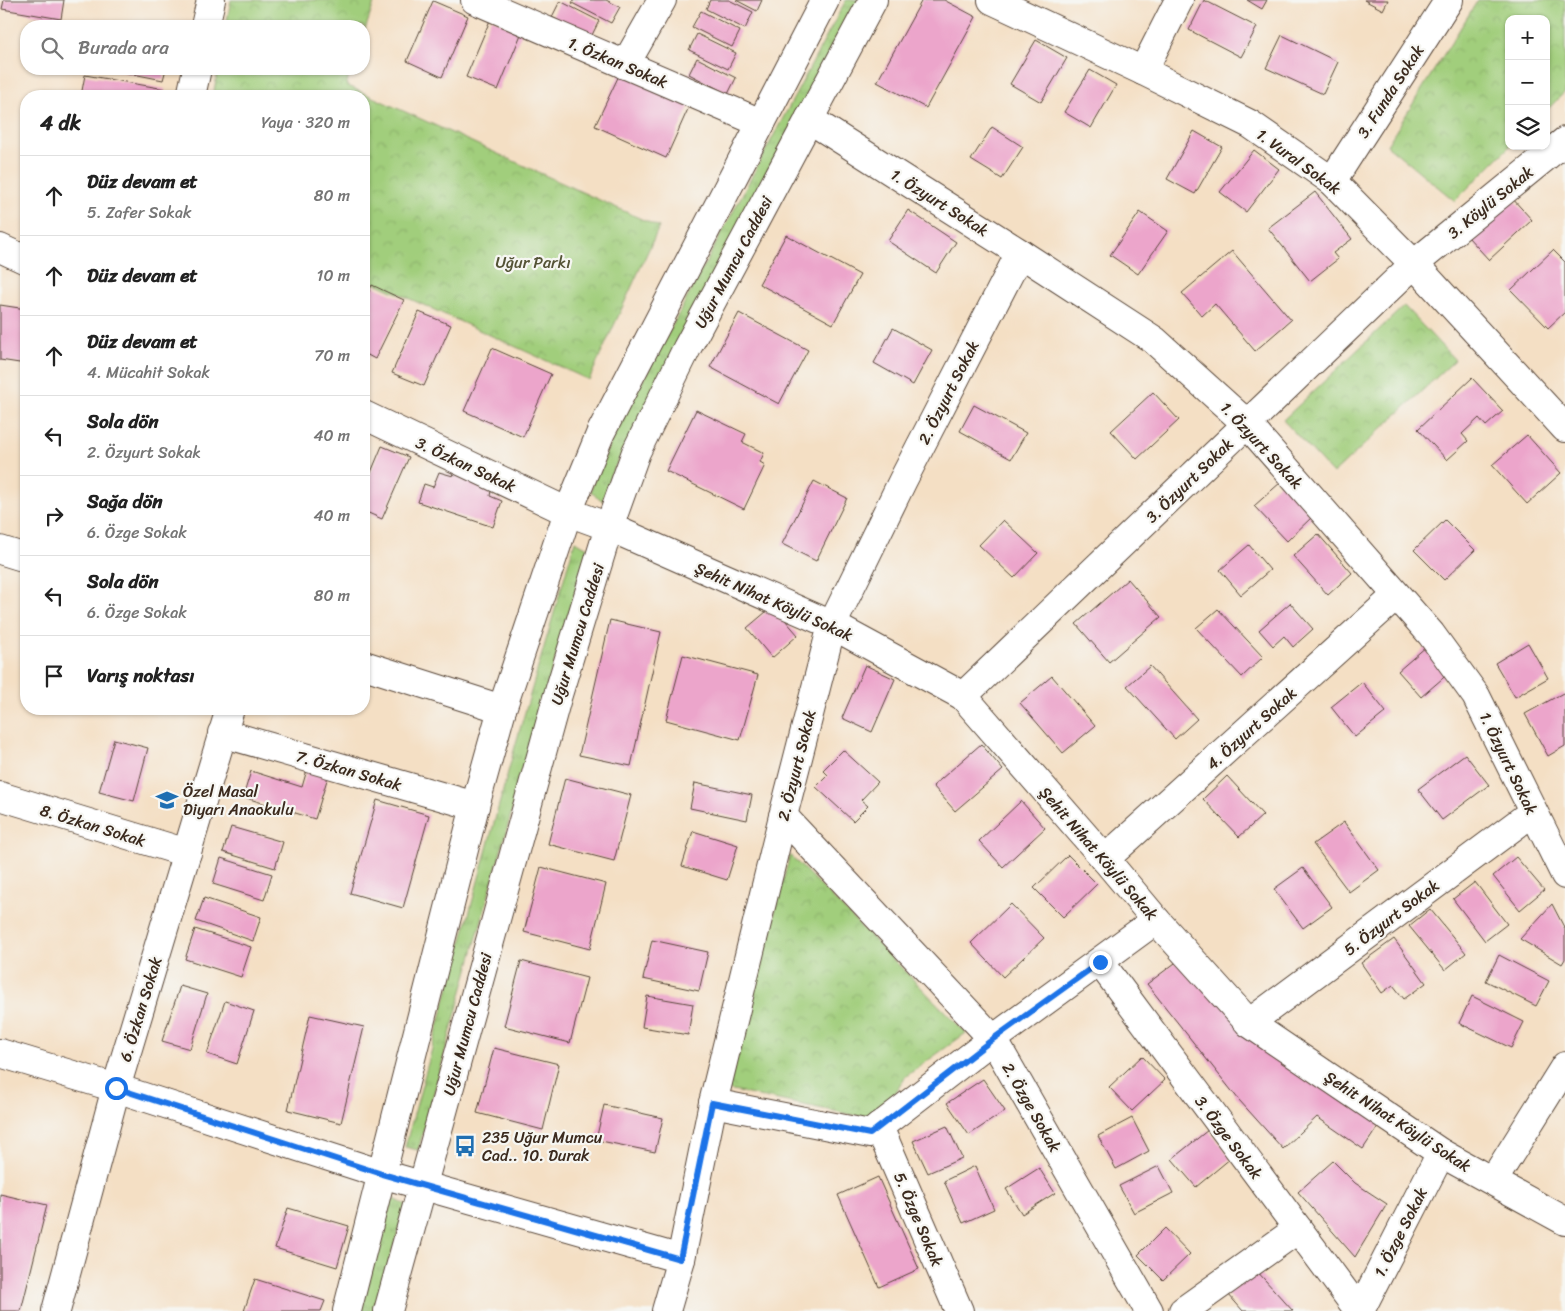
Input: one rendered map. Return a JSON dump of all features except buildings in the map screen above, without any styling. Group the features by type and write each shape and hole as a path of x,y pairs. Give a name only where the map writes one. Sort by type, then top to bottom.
{"street":[{"path":"206,20 211,0"},
{"name":"1. Özkan Sokak","path":"474,0 506,6 625,65 761,123"},
{"path":"625,65 662,0"},
{"path":"347,1311 502,709 568,512 601,432 825,0"},
{"name":"Uğur Mumcu Caddesi","path":"388,1311 557,698 609,527 636,452 661,398 873,0"},
{"name":"1. Vural Sokak","path":"992,0 1250,124 1332,181 1414,264 1565,428"},
{"path":"1143,71 1179,0"},
{"name":"3. Funda Sokak","path":"1332,181 1449,0"},
{"path":"192,90 196,75"},
{"name":"1. Özyurt Sokak","path":"809,120 1154,340 1247,424 1431,634 1476,696 1565,874"},
{"name":"3. Köylü Sokak","path":"1414,264 1565,141"},
{"path":"0,248 20,257"},
{"name":"2. Özyurt Sokak","path":"666,1311 680,1259 712,1103 832,625 903,480 1020,253"},
{"name":"3. Özyurt Sokak","path":"963,696 1414,264"},
{"name":"3. Özkan Sokak","path":"370,418 568,512 609,527"},
{"name":"Şehit Nihat Köylü Sokak","path":"609,527 832,625 963,696 1156,920 1249,1023 1441,1153 1565,1221"},
{"path":"0,550 20,556"},
{"name":"4. Özyurt Sokak","path":"1105,860 1396,596"},
{"path":"370,667 502,709"},
{"name":"7. Özkan Sokak","path":"226,721 476,806"},
{"name":"6. Özkan Sokak","path":"56,1311 116,1088 226,721"},
{"name":"8. Özkan Sokak","path":"0,796 187,853"},
{"name":"5. Özyurt Sokak","path":"1249,1023 1533,812"},
{"name":"2. Özge Sokak","path":"783,816 993,1039 1149,1311"},
{"path":"712,1103 870,1134 993,1039 1156,920"},
{"name":"3. Özge Sokak","path":"1100,962 1359,1311"},
{"path":"0,1053 116,1088 382,1174 680,1259"},
{"path":"1493,1181 1565,1066"},
{"name":"5. Özge Sokak","path":"880,1126 959,1311"},
{"name":"1. Özge Sokak","path":"1359,1311 1441,1153"},
{"path":"1183,1311 1298,1229"}],"green space":[{"path":"231,0 375,0 368,20 227,20"},
{"path":"846,0 861,0 611,474 603,501 591,492 593,483 614,435"},
{"path":"1478,0 1565,0 1565,92 1550,107 1550,15 1505,15 1506,150 1455,201 1387,145"},
{"name":"Uğur Parkı","path":"217,75 349,75 346,85 357,90 214,90"},
{"name":"Uğur Parkı","path":"370,96 659,227 589,380 370,281"},
{"path":"1404,306 1455,360 1333,474 1283,420"},
{"path":"575,541 588,548 534,731 418,1150 405,1147 516,743"},
{"path":"790,855 966,1033 905,1077 879,1120 728,1090"},
{"path":"392,1198 406,1205 374,1311 360,1311"}],"place":[{"name":"Özel Masal Diyarı Anaokulu","path":"167,800"},
{"name":"235 Uğur Mumcu Cad.. 10. Durak","path":"465,1146"}],"route":[{"path":"116,1088 382,1174 680,1259 712,1103 870,1134 993,1039 1100,962"}]}
